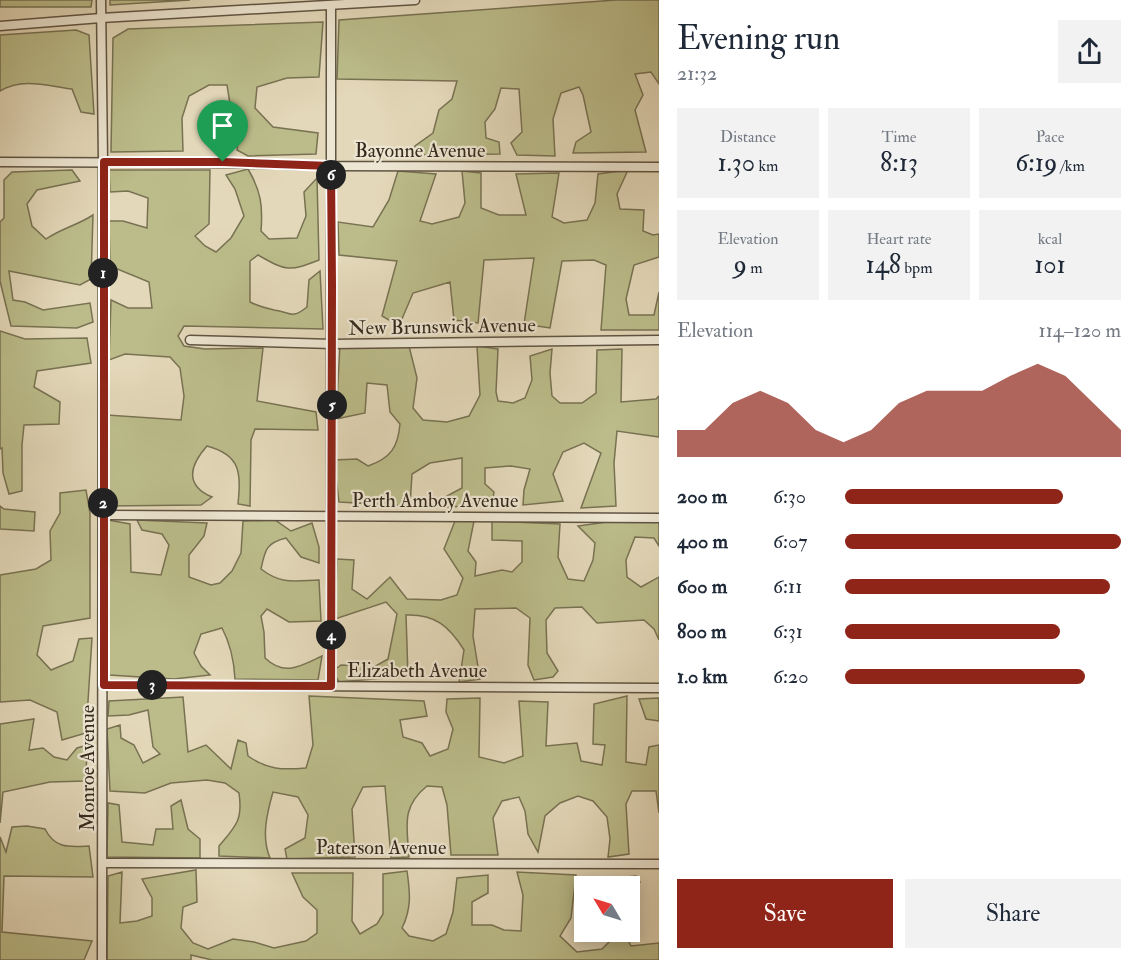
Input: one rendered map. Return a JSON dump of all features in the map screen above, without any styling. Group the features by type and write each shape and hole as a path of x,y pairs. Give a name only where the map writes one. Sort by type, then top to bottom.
{"street":[{"name":"Monroe Avenue","path":"101,0 104,162 102,960"},
{"path":"0,26 415,0"},
{"path":"331,5 331,686"},
{"name":"Bayonne Avenue","path":"0,162 659,167"},
{"name":"New Brunswick Avenue","path":"190,340 332,344 659,340"},
{"name":"Perth Amboy Avenue","path":"103,515 659,518"},
{"name":"Elizabeth Avenue","path":"104,685 659,688"},
{"name":"Paterson Avenue","path":"103,862 659,864"}],"green space":[{"path":"0,0 92,0 91,7 0,7"},
{"path":"110,0 190,0 110,5"},
{"path":"616,0 659,0 659,84 651,72 635,74 643,95 635,110 646,152 573,153 576,142 591,132 583,95 579,87 561,93 553,119 555,156 517,155 511,143 522,132 519,89 501,88 495,109 485,122 486,138 499,142 500,154 413,155 415,146 433,133 439,110 452,99 457,81 337,79 339,20"},
{"path":"323,22 319,77 287,78 257,87 255,108 273,127 318,133 316,154 248,156 237,150 241,124 230,104 227,85 209,85 189,96 182,118 183,151 111,152 113,38 128,29"},
{"path":"76,30 89,35 94,114 81,112 72,89 26,83 0,91 0,35"},
{"path":"248,169 256,184 260,199 261,231 269,239 297,238 306,216 304,192 317,178 319,260 301,267 288,268 258,255 250,261 250,302 265,308 291,314 297,313 307,307 309,280 320,271 323,329 184,326 178,336 184,346 205,349 263,348 257,401 316,412 318,430 255,429 251,440 250,506 238,504 238,474 233,460 227,454 207,446 197,460 193,474 197,487 212,497 201,505 107,506 107,415 181,420 184,396 180,368 170,357 125,354 109,360 111,300 128,308 152,308 149,282 110,266 109,221 123,221 147,228 148,198 128,191 110,192 109,170 210,170 209,224 195,236 205,246 216,252 231,238 244,216 235,189 226,175"},
{"path":"72,170 80,181 37,190 27,204 32,226 46,239 93,215 91,279 80,285 9,271 13,300 25,302 43,310 90,303 93,322 77,328 11,326 0,281 0,222 4,218 4,180 12,172"},
{"path":"628,170 617,194 620,209 644,210 643,231 653,235 659,234 659,257 634,265 626,299 629,315 654,315 659,292 659,330 601,330 606,265 594,260 562,261 550,328 524,324 534,258 484,260 478,323 454,320 450,282 413,293 399,326 382,316 397,261 339,255 338,222 373,227 389,200 398,171 436,174 420,221 432,224 459,217 465,203 462,171 481,173 481,208 499,215 526,215 516,174 559,173 552,217 564,223 587,220 595,203 598,174"},
{"path":"0,331 25,339 87,338 91,363 37,371 34,387 60,402 59,424 24,425 22,491 9,494 3,473 2,448 0,449"},
{"path":"340,345 409,346 417,378 413,408 423,420 447,422 469,416 480,395 477,346 498,349 496,392 498,401 513,403 525,398 532,380 530,356 552,349 550,373 552,396 560,403 582,403 596,393 597,350 622,349 621,402 656,399 659,396 659,437 617,431 614,463 616,506 581,508 601,453 584,443 563,452 553,474 563,501 523,505 524,490 530,469 511,466 485,468 485,484 494,492 492,505 446,507 447,496 462,488 462,458 430,463 412,474 410,506 339,502 334,460 357,459 368,466 376,463 392,451 400,424 390,412 387,385 367,383 365,413 336,419"},
{"path":"86,490 90,513 90,618 43,626 37,655 51,670 73,661 79,639 92,638 86,733 62,740 57,712 30,700 0,702 0,575 36,569 51,560 50,531 60,513 60,493"},
{"path":"0,506 4,509 35,512 34,531 0,529"},
{"path":"108,520 130,524 131,572 161,575 169,545 162,534 142,530 137,520 207,523 204,536 189,555 189,577 211,585 220,583 232,571 241,553 243,521 275,520 291,531 312,523 319,547 319,563 301,557 286,538 270,545 261,569 282,580 319,580 321,621 289,622 267,609 261,616 265,658 279,667 293,668 322,656 318,680 235,679 228,640 222,628 201,634 194,653 201,666 210,675 174,679 109,675"},
{"path":"455,521 474,521 468,551 476,562 475,576 502,570 512,572 522,562 522,541 492,540 492,521 560,524 558,557 568,579 584,581 593,560 595,543 578,526 607,522 659,522 659,546 654,538 635,537 626,560 627,577 641,587 659,577 659,640 654,629 644,620 597,623 582,607 555,608 546,620 547,653 558,671 553,677 534,680 528,665 530,618 516,608 475,609 473,636 480,679 459,682 464,650 453,634 433,619 406,615 408,676 339,682 333,671 341,665 374,667 388,659 397,614 386,602 335,619 337,559 354,560 352,589 367,599 390,577 407,599 441,600 457,595 463,578 444,549"},
{"path":"309,696 424,701 427,716 400,720 403,737 422,743 430,756 448,749 453,729 446,712 447,699 480,698 479,757 504,763 523,756 519,701 548,702 546,746 577,743 581,761 602,765 605,745 593,744 594,704 627,696 626,762 646,765 649,747 659,745 659,813 656,791 632,791 626,804 629,854 608,857 610,839 607,817 593,801 578,796 560,803 545,816 538,852 528,834 525,811 519,797 502,801 493,818 498,855 451,855 447,805 442,787 427,786 409,810 407,826 409,857 391,858 385,786 363,787 352,809 355,857 287,859 285,849 305,838 308,815 298,797 273,792 265,833 270,858 219,856 219,846 234,828 240,810 239,793 225,783 207,780 171,783 145,793 110,791 107,729 120,725 121,738 134,745 143,763 160,754 153,747 148,710 129,715 108,716 109,701 183,697 188,752 206,745 231,769 238,740 246,743 248,756 255,761 276,768 290,769 306,768 313,745"},
{"path":"659,698 659,721 646,719 639,699"},
{"path":"34,719 29,750 43,748 54,757 67,760 77,748 88,745 85,781 50,782 3,792 0,823 0,724"},
{"path":"181,800 188,829 200,839 200,858 107,857 108,803 119,805 122,842 153,845 156,829 173,829 171,806"},
{"path":"27,826 45,829 53,840 63,845 89,846 93,877 4,876 2,932 92,941 84,960 0,960 0,837 6,852 12,827"},
{"path":"196,870 197,902 183,907 181,928 193,943 208,949 233,939 274,948 306,941 317,933 317,910 303,897 292,873 353,873 352,921 360,934 377,924 383,914 383,874 407,871 409,900 402,928 409,936 433,941 446,934 453,912 457,878 488,875 488,893 472,902 472,925 492,925 504,930 521,931 523,895 517,872 576,875 574,876 571,918 560,936 577,952 602,949 609,942 629,942 631,946 659,943 659,960 212,960 191,955 191,960 107,960 108,876 122,872 120,923 152,916 152,898 142,879"}],"route":[{"path":"104,162 223,162 331,166 331,686 104,685 104,162"}]}
